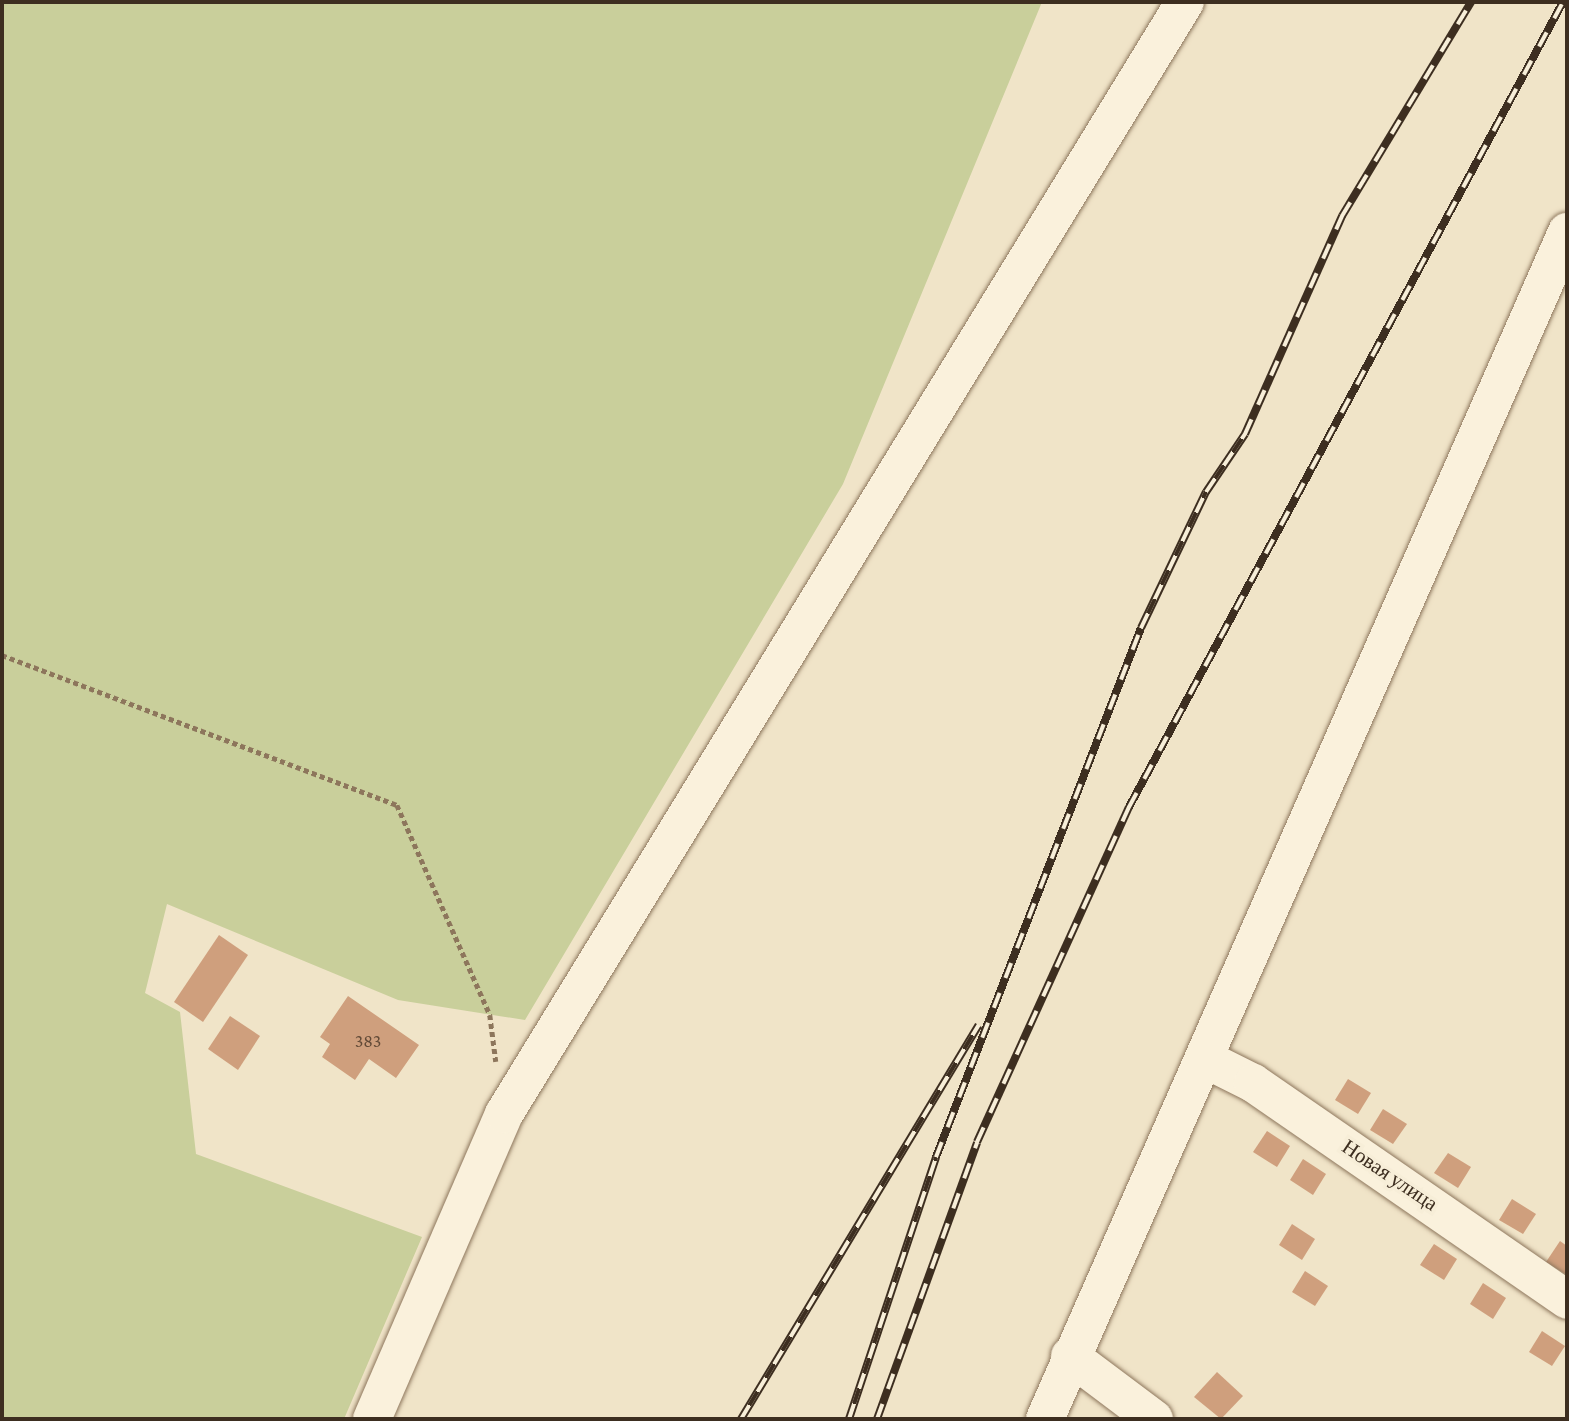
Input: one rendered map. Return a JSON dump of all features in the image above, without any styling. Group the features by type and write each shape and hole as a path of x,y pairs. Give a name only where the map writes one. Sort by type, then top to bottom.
{"street":[{"path":"372,1419 503,1114 1185,2"},
{"path":"1045,1419 1070,1356 1207,1060 1567,232"},
{"name":"Новая улица","path":"1207,1060 1253,1083 1567,1300"},
{"path":"1070,1356 1154,1419"}],"path":[{"path":"2,655 397,805 490,1014 503,1114"}],"green space":[{"path":"2,2 1042,2 843,484 525,1020 398,1000 167,904 145,993 180,1012 196,1154 422,1237 344,1419 2,1419"}],"building":[{"path":"219,935 248,955 203,1022 174,1002"},
{"path":"348,996 419,1045 396,1078 369,1059 355,1080 322,1057 330,1044 320,1037"},
{"path":"230,1016 260,1036 238,1070 208,1049"},
{"path":"1348,1079 1371,1093 1358,1114 1335,1100"},
{"path":"1383,1109 1407,1124 1393,1144 1370,1130"},
{"path":"1267,1131 1290,1146 1277,1167 1253,1152"},
{"path":"1448,1153 1471,1167 1458,1188 1434,1173"},
{"path":"1303,1159 1326,1174 1313,1195 1290,1180"},
{"path":"1512,1199 1536,1214 1523,1234 1499,1220"},
{"path":"1292,1224 1315,1239 1302,1260 1279,1245"},
{"path":"1560,1241 1567,1246 1567,1275 1546,1262"},
{"path":"1434,1244 1457,1259 1444,1280 1420,1265"},
{"path":"1305,1271 1328,1286 1315,1306 1292,1292"},
{"path":"1483,1283 1506,1298 1493,1319 1470,1304"},
{"path":"1542,1331 1565,1346 1552,1366 1529,1352"},
{"path":"1217,1372 1243,1396 1221,1419 1194,1397"}],"railway":[{"path":"849,1419 936,1157 1141,628 1206,492 1245,434 1342,216 1471,2"},
{"path":"877,1419 977,1142 1129,807 1563,2"},
{"path":"741,1419 979,1025"}]}
